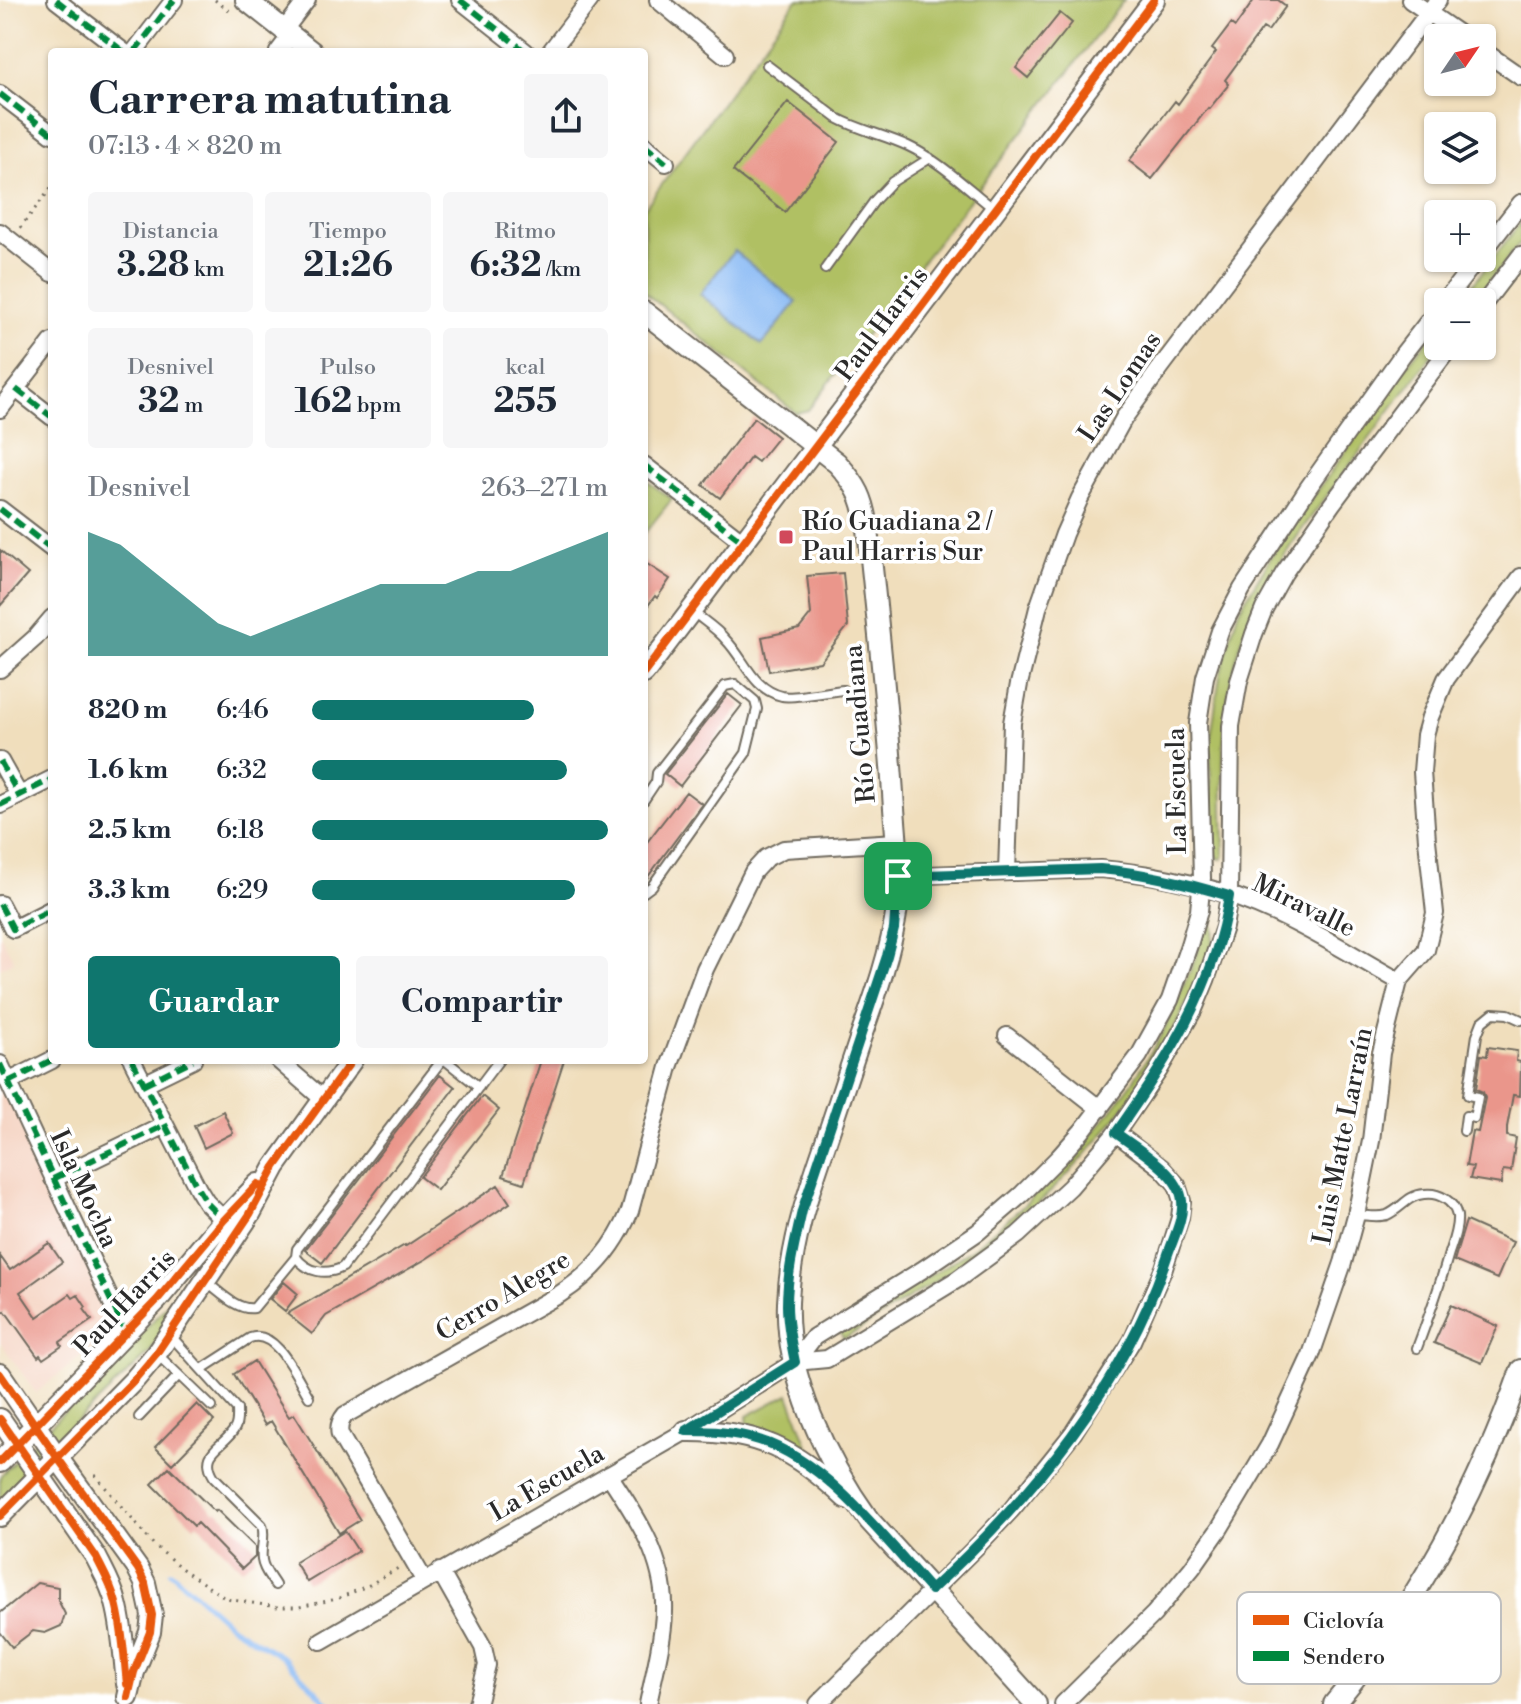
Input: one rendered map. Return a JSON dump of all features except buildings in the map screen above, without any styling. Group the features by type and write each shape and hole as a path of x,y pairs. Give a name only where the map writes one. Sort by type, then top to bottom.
{"street":[{"path":"56,0 119,48"},
{"path":"137,48 174,0"},
{"path":"246,0 307,48"},
{"path":"280,48 307,0"},
{"path":"460,0 521,48"},
{"path":"553,48 590,0"},
{"path":"658,0 725,55"},
{"name":"Paul Harris","path":"648,668 1154,0"},
{"path":"1410,0 1434,6 1451,24"},
{"name":"Las Lomas","path":"1007,872 1012,723 1019,684 1046,583 1080,498 1124,418 1434,6"},
{"path":"1496,60 1521,77"},
{"path":"0,94 48,131"},
{"path":"648,148 666,163"},
{"path":"1496,235 1521,203"},
{"path":"5,236 48,270"},
{"path":"1496,288 1521,255"},
{"path":"1455,288 1467,272"},
{"name":"Río Guadiana","path":"648,315 837,463 861,494 866,512 891,761 898,876 896,917 887,956 802,1211 793,1249 787,1306 795,1362 815,1426 840,1476 869,1520"},
{"name":"La Escuela","path":"321,1641 686,1431 795,1362 814,1337 932,1264 1001,1213 1059,1157 1100,1109 1139,1056 1170,1000 1199,911 1198,723 1205,677 1220,631 1242,589 1308,488 1424,327"},
{"path":"0,409 48,347"},
{"name":"La Escuela","path":"795,1362 827,1359 927,1299 1018,1235 1062,1195 1116,1133 1159,1070 1194,1009 1224,927 1229,896 1231,726 1239,681 1254,634 1284,573 1440,360"},
{"path":"16,389 48,414"},
{"path":"648,468 743,542"},
{"path":"0,509 48,546"},
{"name":"Luis Matte Larraín","path":"1063,1704 1154,1614 1199,1558 1270,1444 1311,1355 1356,1215 1371,1141 1381,1053 1399,981 1426,950 1435,913 1422,772 1425,735 1446,679 1521,577"},
{"path":"0,669 48,624"},
{"path":"0,761 19,795"},
{"path":"0,805 48,781"},
{"name":"Cerro Alegre","path":"424,1580 340,1435 342,1419 560,1294 591,1272 604,1258 630,1211 669,1067 705,969 759,865 784,849 896,842"},
{"name":"Miravalle","path":"898,876 1100,869 1131,872 1229,896 1279,915 1399,981"},
{"path":"0,904 13,929 48,911"},
{"path":"1007,1036 1100,1109"},
{"path":"8,1082 48,1062"},
{"name":"Isla Mocha","path":"0,1064 53,1179 132,1326"},
{"path":"134,1064 206,1202 224,1220"},
{"path":"144,1084 185,1064"},
{"path":"283,1064 323,1099"},
{"name":"Paul Harris","path":"0,1516 117,1398 159,1350 250,1214 275,1167 349,1064"},
{"path":"53,1179 165,1125"},
{"path":"818,1704 1012,1509 1073,1433 1132,1341 1164,1268 1180,1218 1182,1201 1177,1185 1162,1168 1116,1133"},
{"name":"Paul Harris","path":"0,1462 175,1280 224,1220 275,1167"},
{"path":"132,1326 139,1327 159,1350"},
{"path":"1415,1592 1449,1535 1491,1449 1521,1370"},
{"path":"0,1374 36,1426 63,1451 145,1583 152,1615 150,1632 127,1700"},
{"path":"0,1419 96,1557 110,1586 120,1622 127,1700"},
{"path":"686,1431 738,1434 787,1451 809,1465 869,1520 1036,1704"},
{"path":"609,1475 647,1537 662,1582 664,1615 648,1704"},
{"path":"440,1571 483,1647 487,1665 477,1704"},
{"path":"1334,1704 1350,1684"}],"lane":[{"path":"767,65 837,118 907,145 930,158 994,209"},
{"path":"825,269 875,200 892,182 930,158"},
{"path":"691,611 724,637 756,681 768,690 783,697 843,690"},
{"path":"648,794 656,782 657,773 725,686 735,684 750,695 757,709 746,753 648,889"},
{"path":"1464,1131 1466,1116 1474,1118 1478,1097 1468,1095 1477,1035 1482,1022 1493,1013 1508,1014 1521,1020"},
{"path":"205,1281 240,1307 254,1308 296,1257 297,1249 440,1064"},
{"path":"448,1064 479,1087"},
{"path":"296,1257 302,1265 321,1273 343,1267 496,1064"},
{"path":"1356,1215 1385,1216 1409,1198 1422,1193 1447,1200 1456,1213 1457,1226 1442,1280 1417,1348"},
{"path":"202,1369 258,1335 275,1344 309,1397"},
{"path":"159,1350 202,1369 237,1409 237,1425 212,1452 210,1470 265,1530 262,1564 275,1585"},
{"path":"159,1350 212,1407"},
{"path":"139,1417 179,1375"}],"path":[{"path":"5,236 48,191"},
{"path":"63,1451 153,1544 226,1599 278,1607 299,1607 337,1599 369,1585 412,1559"}],"shaded area":[{"path":"0,934 14,961 0,968"},
{"path":"0,1078 123,1321 36,1393 0,1342"}],"green space":[{"path":"797,0 1124,0 808,410 796,413 648,295 648,204"},
{"path":"1521,222 1521,241 1485,288 1470,288 1482,272 1496,272 1496,254"},
{"path":"1424,344 1424,360 1428,360 1297,537 1268,583 1246,631 1237,656 1227,705 1223,755 1224,856 1218,858 1214,854 1210,743 1220,675 1238,612 1274,552"},
{"path":"648,482 672,499 648,529"},
{"path":"1208,916 1214,930 1211,949 1203,968 1157,1057 1110,1126 1055,1188 985,1249 844,1339 840,1332 971,1250 1061,1170 1101,1124 1132,1083 1163,1032 1197,955 1204,920"},
{"path":"224,1242 149,1353 50,1447 0,1504 0,1476 129,1347"},
{"path":"789,1394 811,1454 786,1438 748,1425 747,1416"}],"water":[{"path":"734,251 797,302 762,345 700,294"}],"waterway":[{"path":"171,1572 232,1627 284,1658 329,1704"}],"marked path":[{"path":"56,0 119,48"},
{"path":"137,48 174,0"},
{"path":"460,0 521,48"},
{"path":"0,94 48,131"},
{"path":"648,148 666,163"},
{"path":"16,389 48,414"},
{"path":"648,468 743,542"},
{"path":"0,509 48,546"},
{"path":"0,761 19,795"},
{"path":"0,805 48,781"},
{"path":"0,904 13,929 48,911"},
{"path":"8,1082 48,1062"},
{"path":"0,1064 126,1333"},
{"path":"134,1064 198,1189 224,1220"},
{"path":"144,1084 185,1064"},
{"path":"53,1179 165,1125"}],"cycle path":[{"path":"648,668 1154,0"},
{"path":"0,1516 156,1354 250,1214 275,1167 349,1064"},
{"path":"0,1462 157,1300 258,1184"},
{"path":"0,1374 145,1583 152,1615 150,1632 128,1697"},
{"path":"0,1419 96,1557 107,1579 120,1623 127,1684"}],"place":[{"name":"Río Guadiana 2 / Paul Harris Sur","path":"786,537"}],"route":[{"path":"1100,869 1169,879 1229,896 1224,927 1194,1009 1159,1070 1116,1133 1162,1168 1177,1185 1182,1201 1180,1218 1164,1268 1132,1341 1073,1433 1012,1509 931,1590 869,1520 809,1465 787,1451 738,1434 686,1431 795,1362 787,1306 793,1249 802,1211 880,981 894,929 898,876 1100,869"}]}
